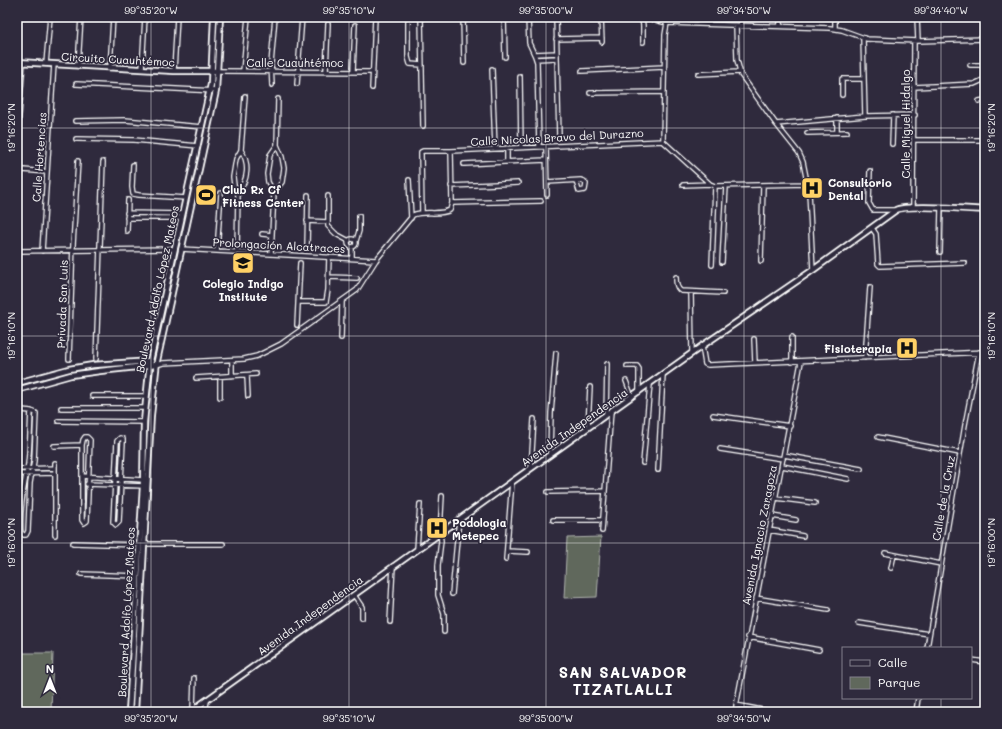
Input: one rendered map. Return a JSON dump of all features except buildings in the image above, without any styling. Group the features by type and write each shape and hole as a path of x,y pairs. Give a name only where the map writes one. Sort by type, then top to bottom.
{"street":[{"path":"17,17 17,22"},
{"path":"46,64 50,17"},
{"path":"78,66 81,17"},
{"path":"110,68 113,17"},
{"path":"142,69 144,17"},
{"path":"174,71 177,17"},
{"name":"Boulevard Adolfo López Mateos","path":"145,486 143,480 144,422 149,364 173,250 210,91 214,17"},
{"name":"Boulevard Adolfo López Mateos","path":"135,712 145,486 156,363 216,91 220,17"},
{"path":"243,71 248,17"},
{"path":"272,85 271,71 275,17"},
{"path":"297,84 302,17"},
{"path":"372,88 375,17"},
{"path":"422,64 410,64 408,57 408,21 411,18 421,17 422,64 423,126"},
{"path":"463,17 464,63"},
{"path":"504,17 505,57"},
{"path":"528,17 529,43 536,59 539,146"},
{"path":"556,17 559,136"},
{"path":"556,39 602,40 601,17"},
{"path":"644,42 643,17 667,23 780,25 835,28 862,38 916,41 985,40"},
{"path":"668,17 665,35 663,141 710,184"},
{"path":"690,17 690,23"},
{"path":"741,17 741,25"},
{"path":"780,17 780,25"},
{"path":"835,17 835,28"},
{"name":"Calle Miguel Hidalgo","path":"913,207 915,115 914,87 917,17"},
{"path":"326,71 328,24"},
{"path":"353,72 355,25"},
{"path":"736,25 739,72 747,86 801,156 808,184 813,270"},
{"path":"862,38 865,116"},
{"path":"534,54 556,53"},
{"path":"536,59 557,58"},
{"name":"Circuito Cuauhtémoc","path":"17,62 174,71 218,71"},
{"path":"17,142 23,63"},
{"name":"Calle Hortencias","path":"42,251 54,64"},
{"path":"970,66 985,65"},
{"path":"582,71 664,67"},
{"path":"492,69 495,148"},
{"name":"Calle Cuauhtémoc","path":"218,71 372,72"},
{"path":"698,74 739,72"},
{"path":"520,77 521,147"},
{"path":"842,95 842,79 864,79"},
{"path":"914,87 974,84 985,79"},
{"path":"76,84 216,91"},
{"path":"590,93 664,92"},
{"path":"237,252 238,192 234,185 233,177 236,159 241,150 245,96"},
{"path":"274,193 282,182 284,168 282,157 277,145 278,99"},
{"path":"979,100 985,100"},
{"path":"892,144 893,115"},
{"path":"776,124 865,116 915,115"},
{"path":"837,118 837,132"},
{"path":"75,121 125,120 202,127"},
{"path":"807,133 847,132"},
{"path":"76,139 134,140 198,146"},
{"path":"914,140 985,140"},
{"name":"Calle Nicolas Bravo del Durazno","path":"422,213 422,152 663,141"},
{"path":"271,254 274,193 268,182 267,174 270,155 277,145"},
{"path":"546,146 547,195"},
{"path":"507,148 508,162"},
{"path":"238,192 244,186 247,169 241,150"},
{"path":"17,390 71,375 156,363 244,360 270,351 342,302 361,286 376,260 416,214 445,213 450,210 452,203 451,151"},
{"path":"464,164 546,160"},
{"name":"Privada San Luis","path":"69,359 78,161"},
{"path":"96,359 104,162"},
{"path":"133,165 132,187 134,194 186,198"},
{"path":"17,172 23,170 47,172"},
{"path":"870,171 869,203 873,210 896,210"},
{"path":"409,180 411,218"},
{"path":"547,182 576,181"},
{"path":"452,186 518,183"},
{"path":"683,185 710,184 716,186 763,186 808,184"},
{"path":"712,265 716,186"},
{"path":"722,262 726,186"},
{"path":"761,261 763,186"},
{"path":"217,251 221,193"},
{"path":"307,248 308,195"},
{"path":"328,196 328,222 330,229 349,241 349,245 352,247 352,258"},
{"path":"127,230 128,200"},
{"path":"452,203 541,201"},
{"name":"Avenida Independencia","path":"191,711 207,701 440,532 896,210 913,207 985,210"},
{"path":"940,252 941,208"},
{"path":"985,210 985,240"},
{"path":"127,213 181,216"},
{"path":"127,218 181,216"},
{"path":"352,247 356,245 359,230 359,216"},
{"path":"308,221 328,222"},
{"path":"872,228 876,234 879,266 965,263"},
{"path":"262,234 272,235"},
{"path":"349,241 352,239 356,241"},
{"name":"Prolongación Alcatraces","path":"181,249 376,260"},
{"path":"17,251 173,250"},
{"path":"298,302 326,302 329,277 329,257"},
{"path":"297,325 300,263"},
{"path":"329,277 357,278"},
{"path":"676,277 676,285 681,291 723,293"},
{"path":"865,358 870,287"},
{"path":"691,292 692,353"},
{"path":"341,338 342,302"},
{"path":"792,337 792,362"},
{"path":"754,339 755,363"},
{"path":"702,346 705,364 707,365 801,362 985,352"},
{"name":"Calle de la Cruz","path":"927,647 960,453 979,352"},
{"path":"550,455 551,413 556,353"},
{"path":"232,360 232,376"},
{"name":"Avenida Ignacio Zaragoza","path":"735,712 801,362"},
{"path":"17,383 69,369 93,366 149,364"},
{"path":"606,416 607,364"},
{"path":"627,366 637,366 639,368 639,392"},
{"path":"69,369 71,375"},
{"path":"196,378 247,376 256,374"},
{"path":"658,470 663,374"},
{"path":"247,376 248,396"},
{"path":"220,377 220,396"},
{"path":"626,381 632,397"},
{"path":"643,463 650,384"},
{"path":"588,428 590,386"},
{"path":"92,396 146,396"},
{"path":"17,402 18,410 33,411"},
{"path":"61,408 145,408"},
{"path":"33,411 33,468 31,474 28,507 28,531 26,535 24,535 21,531 22,506 33,411"},
{"path":"602,531 612,411"},
{"path":"713,415 790,426"},
{"path":"531,468 534,419"},
{"path":"58,421 144,422"},
{"path":"87,437 90,439 87,521 84,523 82,520 82,446 84,438 87,437"},
{"path":"878,437 960,453"},
{"path":"120,438 124,440 121,479 119,522 116,524 113,522 115,477 117,441 120,438"},
{"path":"54,446 82,446"},
{"path":"720,449 862,469"},
{"path":"55,463 55,535"},
{"path":"782,466 848,479"},
{"path":"17,469 55,468"},
{"path":"17,474 55,473"},
{"path":"82,476 143,480"},
{"path":"506,559 512,481"},
{"path":"82,483 145,486"},
{"path":"548,492 605,491"},
{"path":"442,496 440,532 442,541 438,565 438,595 444,614 444,632"},
{"path":"776,498 815,503"},
{"path":"417,550 420,504"},
{"path":"22,506 28,507"},
{"path":"772,516 796,520"},
{"path":"452,594 459,519"},
{"path":"553,520 602,520"},
{"path":"769,530 803,536"},
{"path":"73,543 142,545 223,544"},
{"name":"Boulevard Adolfo López Mateos","path":"129,712 137,576 142,545"},
{"path":"507,551 528,552"},
{"path":"885,553 941,564"},
{"path":"891,568 894,555"},
{"path":"390,622 393,566"},
{"path":"81,574 137,576"},
{"path":"354,595 362,607 362,618"},
{"path":"756,598 828,610"},
{"path":"859,623 929,634"},
{"path":"748,637 819,650"},
{"path":"972,660 985,662"},
{"path":"191,711 194,678"},
{"path":"916,712 918,699"},
{"path":"205,712 207,701"},
{"path":"736,705 772,712"}],"green space":[{"path":"601,537 597,597 564,598 567,538"},
{"path":"17,653 53,653 51,712 17,712"}],"place":[{"name":"Consultorio Dental","path":"812,188"},
{"name":"Club Rx Cf Fitness Center","path":"206,195"},
{"name":"Colegio Indigo Institute","path":"243,263"},
{"name":"Fisioterapia","path":"907,348"},
{"name":"Podologia Metepec","path":"437,528"}],"district":[{"name":"SAN SALVADOR TIZATLALLI","path":"623,680"}]}
